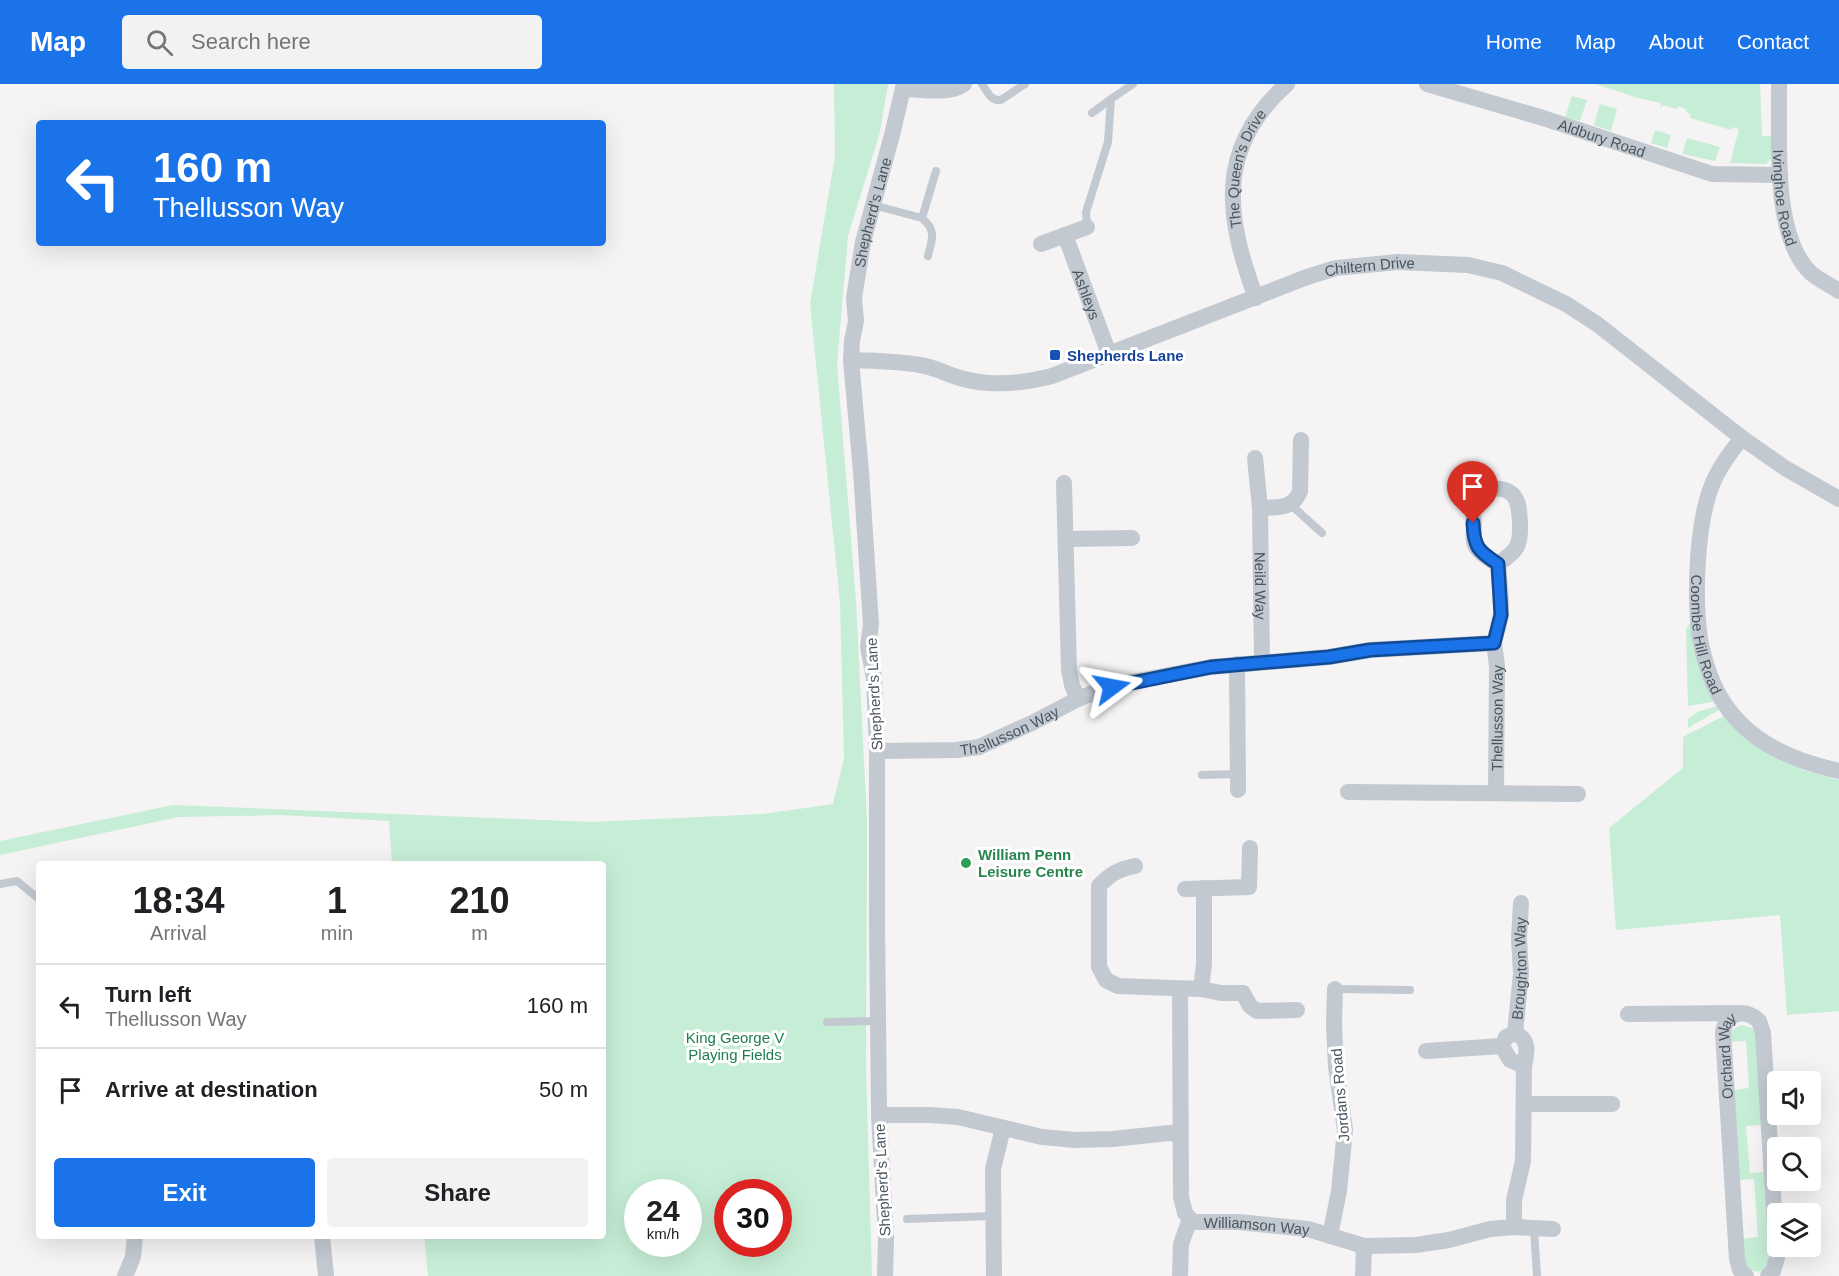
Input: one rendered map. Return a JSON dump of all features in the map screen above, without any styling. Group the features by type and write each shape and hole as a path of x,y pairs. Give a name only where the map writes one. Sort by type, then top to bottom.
{"street":[{"path":"903,86 947,89 964,84"},
{"name":"The Queen's Drive","path":"1256,298 1245,271 1234,227 1233,177 1235,166 1261,110 1287,84"},
{"name":"Aldbury Road","path":"1427,84 1543,118 1712,174 1780,175"},
{"name":"Ivinghoe Road","path":"1779,84 1780,175 1783,208 1793,247 1811,273 1839,291"},
{"name":"Shepherd's Lane","path":"885,1276 879,1115 877,751 874,678 868,646 871,624 861,472 851,360 856,321 854,298 862,242 903,86"},
{"path":"1041,244 1087,227"},
{"name":"Ashleys","path":"1065,235 1109,354"},
{"name":"Chiltern Drive","path":"851,360 923,365 961,378 1005,384 1029,381 1052,376 1307,277 1336,268 1367,264 1430,262 1486,268 1536,288 1597,324 1742,438 1785,468 1839,499"},
{"name":"Coombe Hill Road","path":"1742,438 1715,477 1705,507 1699,549 1698,596 1700,639 1706,662 1724,703 1755,736 1772,748 1812,765 1839,771"},
{"path":"1260,507 1286,507 1298,497 1301,440"},
{"name":"Neild Way","path":"1255,458 1260,507 1262,662"},
{"path":"1064,483 1069,670 1078,699"},
{"path":"1066,539 1132,538"},
{"name":"Thellusson Way","path":"1496,793 1497,666 1494,643 1501,615 1498,564"},
{"name":"Thellusson Way","path":"877,751 957,750 979,747 1078,699 1126,683 1211,667 1329,657 1370,650 1494,643"},
{"path":"1237,664 1238,782"},
{"name":"Thellusson Way","path":"1348,792 1578,794"},
{"path":"1185,889 1249,887 1250,848"},
{"path":"1135,866 1120,869 1099,886 1099,967 1111,984 1243,993 1250,1006 1257,1011 1297,1010"},
{"path":"1201,989 1204,964 1204,888"},
{"name":"Broughton Way","path":"1515,1033 1521,974 1519,938 1521,903"},
{"name":"Williamson Way","path":"1180,989 1181,1197 1182,1207 1190,1219 1199,1223 1238,1222 1308,1229 1364,1246 1416,1245 1449,1240 1490,1229 1514,1227 1553,1229"},
{"name":"Jordans Road","path":"1330,1236 1339,1191 1345,1130 1336,1067 1335,989"},
{"path":"1628,1014 1740,1013"},
{"name":"Orchard Way","path":"1746,1276 1740,1270 1737,1259 1723,1032 1726,1022 1740,1013 1756,1018 1762,1025 1763,1033 1777,1258 1776,1267 1769,1276"},
{"name":"Broughton Way","path":"1502,1046 1506,1037 1515,1033"},
{"name":"Broughton Way","path":"1514,1227 1514,1200 1523,1161 1524,1066 1527,1046 1524,1038 1515,1033"},
{"path":"1426,1051 1502,1046 1510,1060 1524,1066"},
{"path":"1525,1104 1612,1104"},
{"path":"879,1115 958,1117 1042,1137 1075,1140 1180,1134"},
{"path":"994,1276 993,1169 1003,1128"},
{"path":"1180,1276 1182,1236 1190,1219"},
{"path":"125,1276 134,1257 135,1239"},
{"path":"322,1239 326,1276"},
{"path":"1363,1276 1364,1246"}],"lane":[{"path":"982,84 992,99 996,101 1025,84"},
{"path":"1092,113 1133,84"},
{"path":"1087,227 1086,212 1108,141 1111,99"},
{"path":"922,218 936,171"},
{"path":"873,206 922,218 930,225 933,233 928,256"},
{"path":"1291,505 1322,533"},
{"path":"1202,775 1238,782"},
{"path":"0,884 16,881 36,897"},
{"path":"1335,989 1410,990"},
{"path":"827,1022 878,1021"},
{"path":"907,1219 992,1216"},
{"path":"1534,1229 1537,1276"}],"green space":[{"name":"King George V Playing Fields","path":"834,84 888,84 880,132 848,236 837,364 856,601 867,821 866,1069 872,1276 428,1276 424,1239 606,1239 606,861 392,861 389,821 280,815 179,817 0,855 0,841 173,805 592,822 763,814 833,804 844,758 840,602 810,304 835,156"},
{"path":"1595,84 1760,84 1762,136 1776,136 1773,156 1766,164 1730,163 1739,129 1732,127 1731,130 1690,118 1691,114 1686,112 1686,109 1678,106 1677,109 1662,105 1660,110 1661,103"},
{"path":"1572,96 1587,100 1580,121 1565,117"},
{"path":"1600,104 1617,109 1611,131 1594,125"},
{"path":"1655,130 1671,135 1667,148 1651,143"},
{"path":"1687,138 1720,147 1715,161 1682,154"},
{"path":"1693,623 1717,701 1688,706 1686,629 1689,624"},
{"path":"1717,706 1719,710 1688,728 1688,719 1697,712"},
{"path":"1726,715 1774,757 1803,770 1839,780 1839,1011 1787,1015 1780,915 1616,930 1609,828 1683,768 1683,737"},
{"path":"1742,1025 1755,1031 1764,1125 1746,1126 1750,1173 1767,1172 1769,1203 1767,1203 1767,1257 1771,1257 1763,1271 1751,1270 1748,1267 1741,1239 1758,1237 1754,1179 1737,1180 1732,1090 1749,1088 1746,1041 1728,1042 1732,1031"}],"place":[{"name":"Shepherds Lane","path":"1055,355"},
{"name":"William Penn Leisure Centre","path":"966,863"}],"route":[{"path":"1112,687 1211,667 1329,657 1370,650 1494,643 1501,615 1498,564 1476,547 1473,523"}]}
